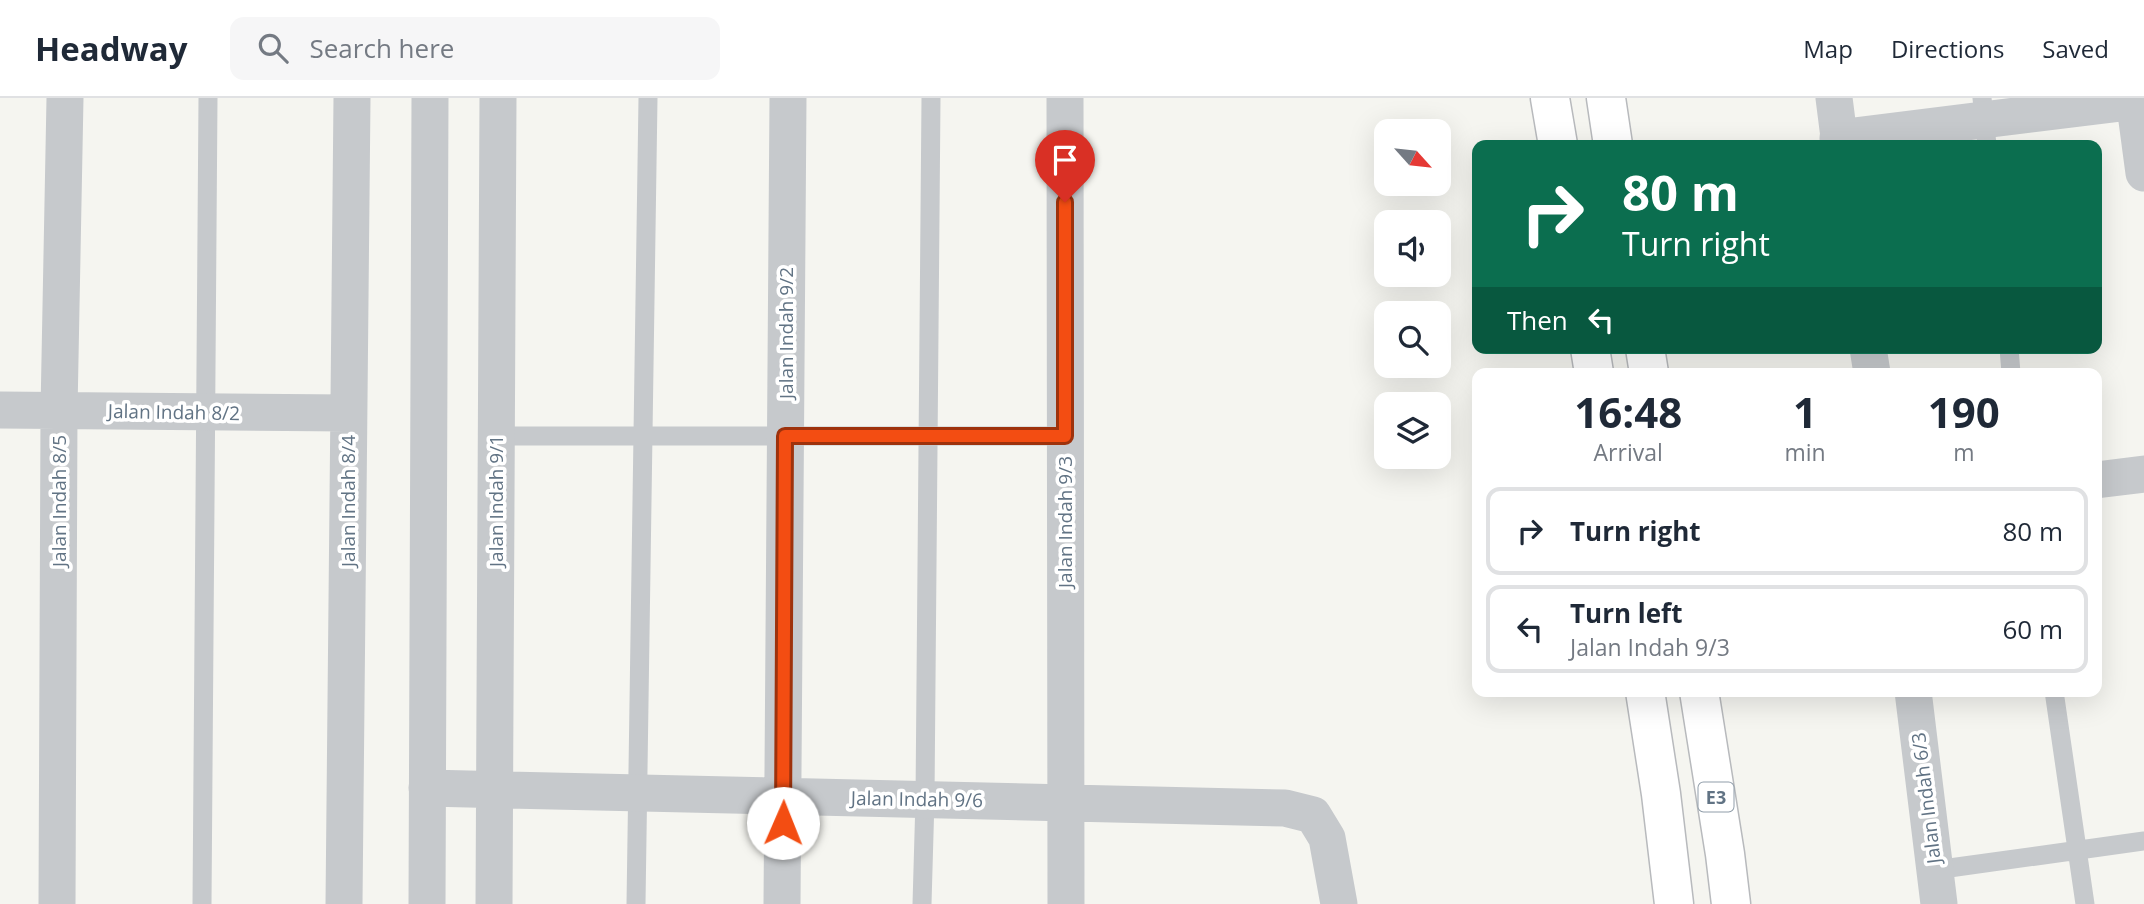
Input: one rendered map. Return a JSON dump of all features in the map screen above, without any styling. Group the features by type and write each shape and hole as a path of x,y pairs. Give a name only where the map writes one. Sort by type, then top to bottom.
{"highway":[{"path":"1550,98 1557,140"},
{"path":"1606,98 1612,140"},
{"path":"1646,697 1674,904"},
{"name":"E3","path":"1700,697 1731,904"}],"street":[{"name":"Jalan Indah 8/5","path":"57,904 65,98"},
{"name":"Jalan Indah 8/4","path":"344,904 352,98"},
{"path":"427,904 430,98"},
{"name":"Jalan Indah 9/1","path":"494,904 498,98"},
{"name":"Jalan Indah 9/2","path":"782,904 788,98"},
{"name":"Jalan Indah 9/3","path":"1065,98 1066,904"},
{"path":"1833,98 1839,140"},
{"path":"1853,140 2138,100 2144,173"},
{"name":"Jalan Indah 8/2","path":"0,410 348,413"},
{"path":"2102,479 2144,474"},
{"name":"Jalan Indah 6/3","path":"1914,697 1937,887"},
{"name":"Jalan Indah 9/6","path":"427,788 1285,808 1313,815 1328,838 1339,904"}],"lane":[{"path":"202,904 208,98"},
{"path":"635,904 648,98"},
{"path":"922,904 931,98"},
{"path":"496,436 1065,436"},
{"path":"2055,697 2085,904"},
{"path":"1937,887 2079,850 2144,841"}],"route":[{"path":"783,823 785,436 1065,436 1065,202"}]}
